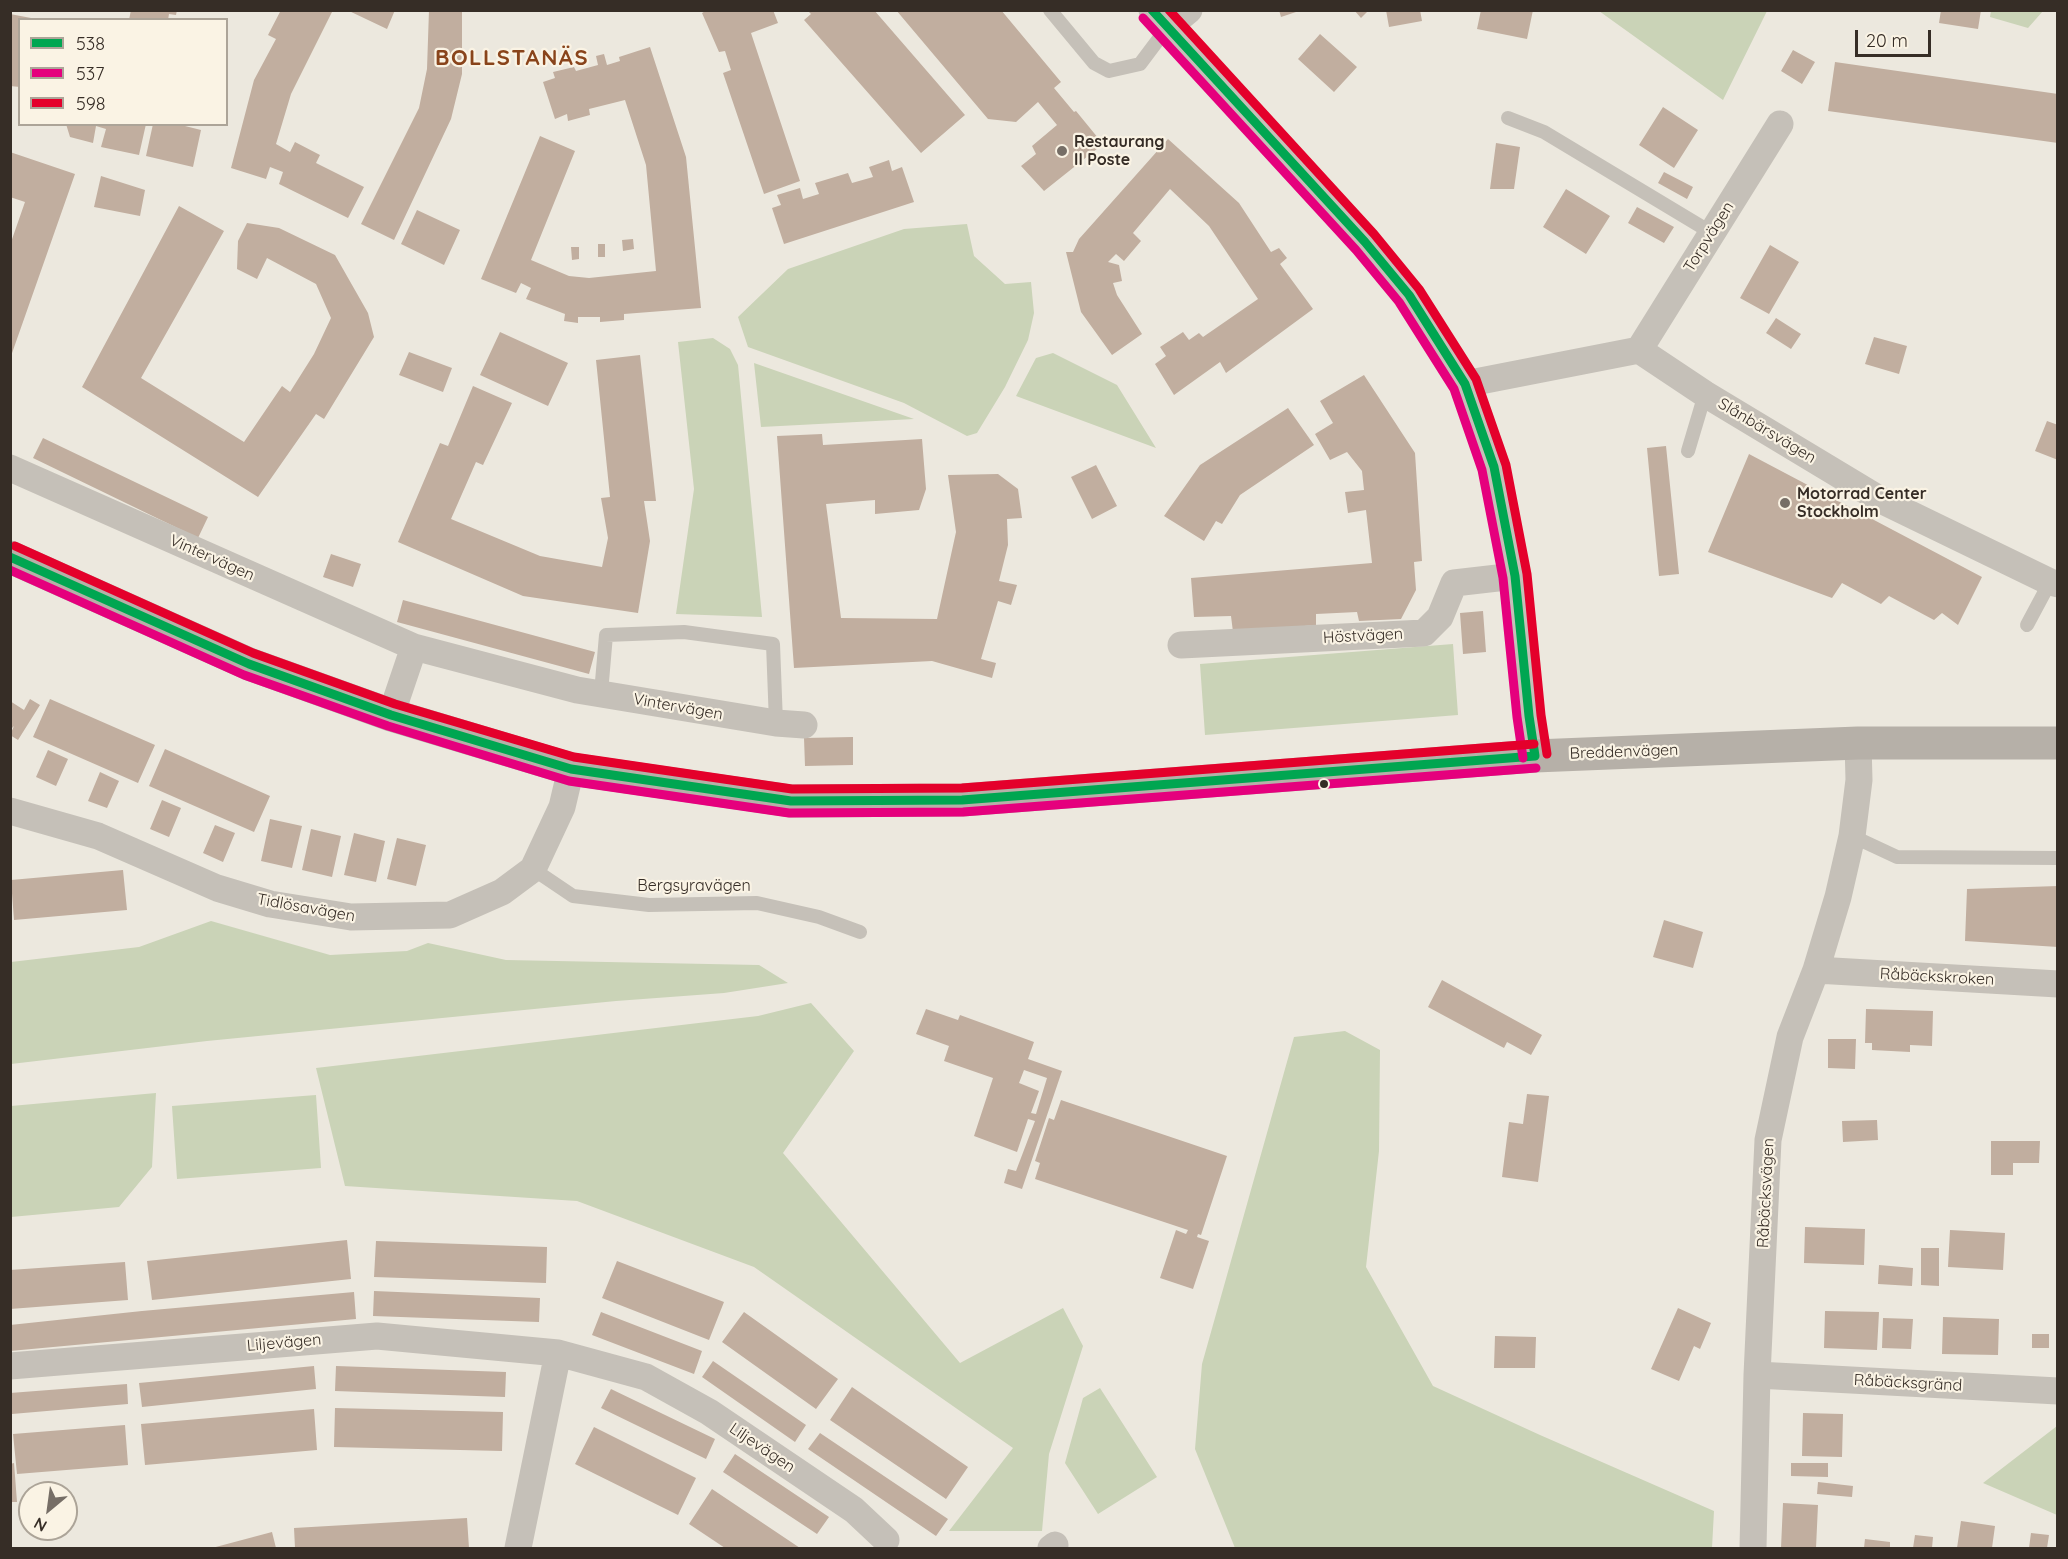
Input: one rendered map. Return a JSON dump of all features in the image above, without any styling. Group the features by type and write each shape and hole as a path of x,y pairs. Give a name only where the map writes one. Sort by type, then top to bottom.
{"street":[{"path":"1189,10 1160,20 1365,242 1408,295 1465,384 1494,467 1515,576 1535,756"},
{"name":"Torpvägen","path":"1639,350 1780,124"},
{"path":"1465,384 1639,350"},
{"name":"Slånbärsvägen","path":"1639,350 1705,394 1881,500 2054,583"},
{"name":"Vintervägen","path":"10,468 414,647 577,690 776,723 804,725"},
{"name":"Breddenvägen","path":"10,557 249,664 391,715 571,769 790,801 962,800 1535,756 1858,742 2058,742"},
{"name":"Höstvägen","path":"1181,645 1424,633 1440,617 1454,583 1515,576"},
{"path":"391,715 414,647"},
{"name":"Råbäcksvägen","path":"1753,1548 1768,1140 1790,1037 1816,970 1838,897 1852,836 1858,780 1858,742"},
{"name":"Tidlösavägen","path":"10,811 98,836 218,888 270,904 351,918 450,915 501,892 533,869 562,807 571,769"},
{"name":"Råbäckskroken","path":"1816,970 2058,984"},
{"name":"Liljevägen","path":"10,1366 377,1336 558,1353 645,1377 709,1412 854,1510 886,1540"},
{"path":"518,1548 558,1353"},
{"name":"Råbäcksgränd","path":"1758,1376 2058,1391"}],"lane":[{"path":"1050,10 1094,63 1109,71 1140,64 1160,20"},
{"path":"1508,118 1544,132 1712,233"},
{"path":"1688,452 1705,394"},
{"path":"2027,625 2054,583"},
{"path":"601,693 606,635 684,632 773,644 776,723"},
{"path":"1852,836 1897,857 2058,858"},
{"name":"Bergsyravägen","path":"533,869 573,896 650,905 757,903 819,917 860,932"}],"green space":[{"path":"1991,10 2043,11 2028,28 1990,17"},
{"path":"1599,11 1767,11 1723,100"},
{"path":"967,224 974,256 1005,284 1031,282 1034,313 1028,340 1005,387 977,433 967,436 904,403 748,347 738,317 788,269 904,229"},
{"path":"713,338 730,349 738,365 762,617 676,614 694,489 678,342"},
{"path":"1053,353 1117,385 1156,448 1016,396 1036,358"},
{"path":"754,363 914,419 761,427"},
{"path":"1453,644 1458,715 1205,735 1200,664"},
{"path":"211,921 330,955 407,951 428,943 506,960 759,965 788,983 724,993 616,1001 207,1041 11,1064 11,962 139,947"},
{"path":"811,1003 854,1051 783,1153 960,1363 1063,1308 1083,1346 1049,1454 1042,1531 949,1531 1013,1448 754,1267 577,1201 345,1186 316,1068 758,1016"},
{"path":"1345,1031 1380,1050 1379,1151 1366,1267 1433,1386 1714,1511 1712,1548 1235,1548 1195,1449 1202,1364 1294,1037"},
{"path":"156,1093 152,1167 119,1207 11,1217 11,1106"},
{"path":"316,1095 321,1168 177,1179 172,1106"},
{"path":"1100,1388 1157,1477 1098,1514 1065,1463 1083,1398"},
{"path":"2057,1426 2057,1515 1983,1483"}],"building":[{"path":"131,10 177,10 176,15 169,14 168,18 129,18"},
{"path":"281,10 333,10 291,94 276,144 290,152 295,142 320,155 316,163 364,187 348,218 279,184 283,172 270,167 266,179 231,168 254,80 276,39 268,35"},
{"path":"347,10 395,10 387,29"},
{"path":"429,10 462,10 462,74 451,119 394,240 361,224 419,108 427,69"},
{"path":"707,10 773,10 778,23 751,33 800,181 764,194 723,73 731,70 725,51 719,52 702,13"},
{"path":"807,10 874,10 965,115 921,153 804,20 811,14"},
{"path":"896,10 1001,10 1061,82 1054,88 1103,144 1044,191 1021,166 1036,154 1032,146 1057,125 1038,102 1016,122 988,119"},
{"path":"1279,10 1299,10 1299,11 1281,17"},
{"path":"1354,10 1369,10 1361,18"},
{"path":"1386,10 1420,10 1422,21 1389,27"},
{"path":"1481,10 1533,10 1527,39 1477,29"},
{"path":"1941,10 1981,10 1978,29 1939,23"},
{"path":"10,14 31,18 18,18 18,87 10,86"},
{"path":"1320,34 1357,67 1334,92 1298,59"},
{"path":"650,47 686,157 701,308 624,314 624,320 600,322 600,317 578,317 578,323 564,321 565,314 526,299 531,288 521,283 516,293 481,279 540,136 575,151 531,260 569,276 589,278 656,271 646,165 625,100 589,109 590,115 568,121 567,114 555,119 543,82 555,78 553,72 574,67 576,71 598,65 596,56 604,54 607,65 620,61 619,57"},
{"path":"1793,50 1815,62 1802,84 1781,71"},
{"path":"1835,62 2058,94 2058,143 1828,111"},
{"path":"1663,107 1698,130 1674,168 1639,145"},
{"path":"67,126 96,126 93,143 70,137"},
{"path":"96,126 146,126 139,155 101,147 106,129"},
{"path":"153,126 185,126 201,130 193,167 146,156"},
{"path":"1168,139 1239,203 1271,252 1279,248 1287,258 1280,264 1313,309 1226,373 1220,362 1174,395 1155,364 1166,356 1160,347 1183,332 1189,340 1199,333 1203,337 1258,299 1209,226 1170,189 1133,233 1141,241 1124,261 1116,254 1108,262 1119,265 1122,281 1113,283 1117,295 1142,334 1112,355 1081,312 1066,252 1073,252 1079,239"},
{"path":"1496,143 1520,147 1514,189 1490,189"},
{"path":"10,152 75,174 11,356 10,245 25,202 10,197"},
{"path":"889,160 892,171 902,167 914,202 784,244 772,208 781,205 777,195 800,188 803,199 819,194 815,183 848,173 852,183 873,177 869,167"},
{"path":"1664,172 1693,187 1687,199 1658,183"},
{"path":"101,176 145,190 140,216 94,207"},
{"path":"1566,189 1610,216 1586,254 1543,227"},
{"path":"179,206 224,231 141,378 244,442 282,386 290,392 314,354 331,318 316,284 267,258 257,279 237,269 238,241 247,223 279,228 335,255 368,313 374,337 324,419 316,414 258,497 82,387"},
{"path":"1637,207 1674,227 1664,243 1628,223"},
{"path":"417,210 460,230 444,265 401,244"},
{"path":"633,239 634,249 623,251 622,240"},
{"path":"598,244 605,244 605,257 598,257"},
{"path":"1770,245 1799,262 1769,314 1740,298"},
{"path":"571,247 579,247 579,259 572,260"},
{"path":"1776,318 1801,334 1791,349 1766,333"},
{"path":"500,332 568,363 548,406 480,375"},
{"path":"1874,337 1907,346 1899,374 1865,364"},
{"path":"409,352 452,368 443,392 399,375"},
{"path":"640,355 656,501 644,501 650,541 638,613 523,596 398,542 440,443 448,446 473,386 512,403 483,465 476,462 451,519 540,556 602,567 608,538 601,498 610,497 596,360"},
{"path":"1364,375 1415,453 1422,561 1414,562 1416,590 1401,619 1359,621 1357,612 1316,614 1316,625 1233,632 1231,616 1194,617 1191,578 1372,563 1366,510 1348,513 1345,492 1364,490 1362,471 1347,452 1330,460 1315,434 1333,423 1320,401"},
{"path":"1288,408 1314,445 1240,495 1222,524 1216,521 1204,541 1164,516 1200,465"},
{"path":"2047,421 2058,425 2058,460 2035,451"},
{"path":"822,434 823,445 922,439 926,489 919,510 875,514 875,500 826,504 841,618 937,619 956,532 948,475 998,474 1018,489 1022,518 1007,519 1008,545 999,581 1017,585 1011,605 998,601 981,659 996,663 992,678 932,661 794,668 777,436"},
{"path":"43,438 208,517 198,538 33,458"},
{"path":"1666,446 1679,574 1659,576 1647,448"},
{"name":"Motorrad Center Stockholm","path":"1749,454 1982,577 1958,625 1942,613 1934,620 1889,596 1881,604 1842,583 1832,598 1708,552"},
{"path":"1096,465 1117,506 1092,519 1071,477"},
{"path":"331,554 361,564 353,587 323,577"},
{"path":"403,600 595,652 589,674 397,622"},
{"path":"1483,611 1486,652 1463,654 1460,613"},
{"path":"30,699 40,705 18,740 10,735 14,726 10,730 10,701 24,710"},
{"path":"50,699 155,745 138,783 33,737"},
{"path":"853,737 853,765 805,766 804,738"},
{"path":"165,749 270,796 254,832 149,786"},
{"path":"48,750 68,759 56,786 36,777"},
{"path":"100,772 119,781 107,808 88,801"},
{"path":"162,800 181,808 169,837 150,829"},
{"path":"270,819 302,826 292,868 261,861"},
{"path":"215,825 235,833 223,862 203,853"},
{"path":"311,829 341,836 332,877 302,870"},
{"path":"354,833 385,841 376,882 344,875"},
{"path":"397,838 426,845 416,886 387,879"},
{"path":"123,870 127,910 14,920 11,880"},
{"path":"2058,886 2058,947 1965,941 1967,889"},
{"path":"1664,920 1703,932 1693,968 1653,957"},
{"path":"1442,980 1542,1035 1531,1055 1507,1042 1504,1048 1428,1007"},
{"path":"926,1009 958,1020 960,1015 1034,1042 1028,1059 1062,1071 1022,1189 1004,1183 1008,1169 1016,1171 1035,1121 1028,1119 1017,1152 974,1136 993,1078 944,1061 949,1046 916,1034","holes":["1024,1070 1047,1078 1036,1114 1031,1113 1039,1091 1019,1083"]},
{"path":"1866,1009 1933,1011 1932,1046 1910,1045 1910,1052 1872,1050 1872,1043 1865,1043"},
{"path":"1828,1039 1856,1039 1855,1069 1828,1068"},
{"path":"1527,1094 1549,1096 1538,1182 1502,1177 1509,1122 1523,1124"},
{"path":"1061,1100 1227,1156 1201,1235 1198,1234 1197,1237 1209,1241 1193,1289 1160,1278 1176,1230 1186,1234 1188,1230 1035,1179 1040,1163 1035,1161 1049,1118 1054,1120"},
{"path":"1877,1120 1878,1140 1843,1142 1842,1121"},
{"path":"1991,1141 2040,1141 2039,1163 2013,1163 2013,1175 1991,1175"},
{"path":"1805,1227 1865,1229 1864,1265 1804,1263"},
{"path":"1950,1230 2005,1233 2003,1270 1948,1267"},
{"path":"347,1240 351,1279 152,1300 147,1261"},
{"path":"376,1241 547,1247 546,1283 374,1277"},
{"path":"1921,1248 1939,1248 1939,1286 1921,1285"},
{"path":"617,1261 724,1302 709,1340 602,1298"},
{"path":"125,1262 128,1300 10,1309 10,1270"},
{"path":"1879,1265 1913,1268 1912,1286 1878,1284"},
{"path":"374,1291 540,1298 539,1322 373,1316"},
{"path":"354,1292 356,1319 10,1351 10,1325"},
{"path":"1678,1308 1711,1323 1700,1349 1694,1346 1679,1381 1651,1369"},
{"path":"1825,1311 1879,1312 1877,1350 1824,1348"},
{"path":"601,1312 702,1351 694,1374 592,1335"},
{"path":"744,1312 838,1379 816,1409 722,1342"},
{"path":"1943,1317 1999,1319 1998,1355 1942,1354"},
{"path":"1883,1318 1913,1319 1911,1349 1882,1348"},
{"path":"2032,1334 2049,1334 2049,1348 2032,1348"},
{"path":"1495,1336 1536,1337 1535,1368 1494,1368"},
{"path":"713,1361 806,1425 795,1442 702,1377"},
{"path":"314,1366 316,1389 142,1407 139,1383"},
{"path":"336,1366 506,1372 505,1397 335,1391"},
{"path":"127,1384 128,1404 12,1414 10,1393"},
{"path":"852,1387 968,1467 946,1499 830,1420"},
{"path":"611,1389 715,1439 706,1459 601,1408"},
{"path":"335,1408 503,1412 502,1451 334,1447"},
{"path":"314,1409 317,1450 145,1465 141,1424"},
{"path":"1803,1413 1843,1414 1842,1457 1802,1456"},
{"path":"125,1425 128,1465 17,1474 13,1434"},
{"path":"594,1427 696,1478 678,1515 575,1464"},
{"path":"820,1433 948,1519 936,1536 808,1449"},
{"path":"735,1454 829,1517 817,1534 723,1472"},
{"path":"14,1463 17,1502 10,1502 10,1464"},
{"path":"1791,1463 1828,1463 1828,1477 1791,1476"},
{"path":"1818,1482 1853,1486 1852,1497 1817,1494"},
{"path":"712,1489 800,1548 725,1548 689,1524"},
{"path":"1783,1503 1818,1505 1816,1548 1781,1548"},
{"path":"467,1518 469,1548 295,1548 294,1528"},
{"path":"1961,1521 1995,1526 1992,1548 1957,1548"},
{"path":"272,1532 276,1548 212,1548"},
{"path":"2031,1533 2049,1535 2047,1548 2029,1548"},
{"path":"1915,1535 1933,1537 1932,1548 1913,1548"},
{"path":"1865,1539 1890,1542 1890,1548 1864,1548"}],"transit line":[{"name":"538","path":"1152,10 1365,242 1409,295 1465,384 1494,467 1515,576 1535,756"},
{"name":"598","path":"1169,10 1374,234 1419,289 1476,379 1506,465 1527,574 1547,754"},
{"name":"537","path":"1143,18 1356,250 1399,302 1454,389 1482,470 1503,578 1523,758"},
{"name":"598","path":"15,546 253,653 395,704 574,757 792,789 962,788 1534,744"},
{"name":"538","path":"10,557 249,664 391,715 571,769 791,801 962,800 1535,756"},
{"name":"537","path":"10,570 244,675 388,726 569,781 789,813 963,812 1536,768"}],"place":[{"name":"Restaurang Il Poste","path":"1062,151"},
{"name":"Motorrad Center Stockholm","path":"1785,503"}],"district":[{"name":"BOLLSTANÄS","path":"512,58"}]}
